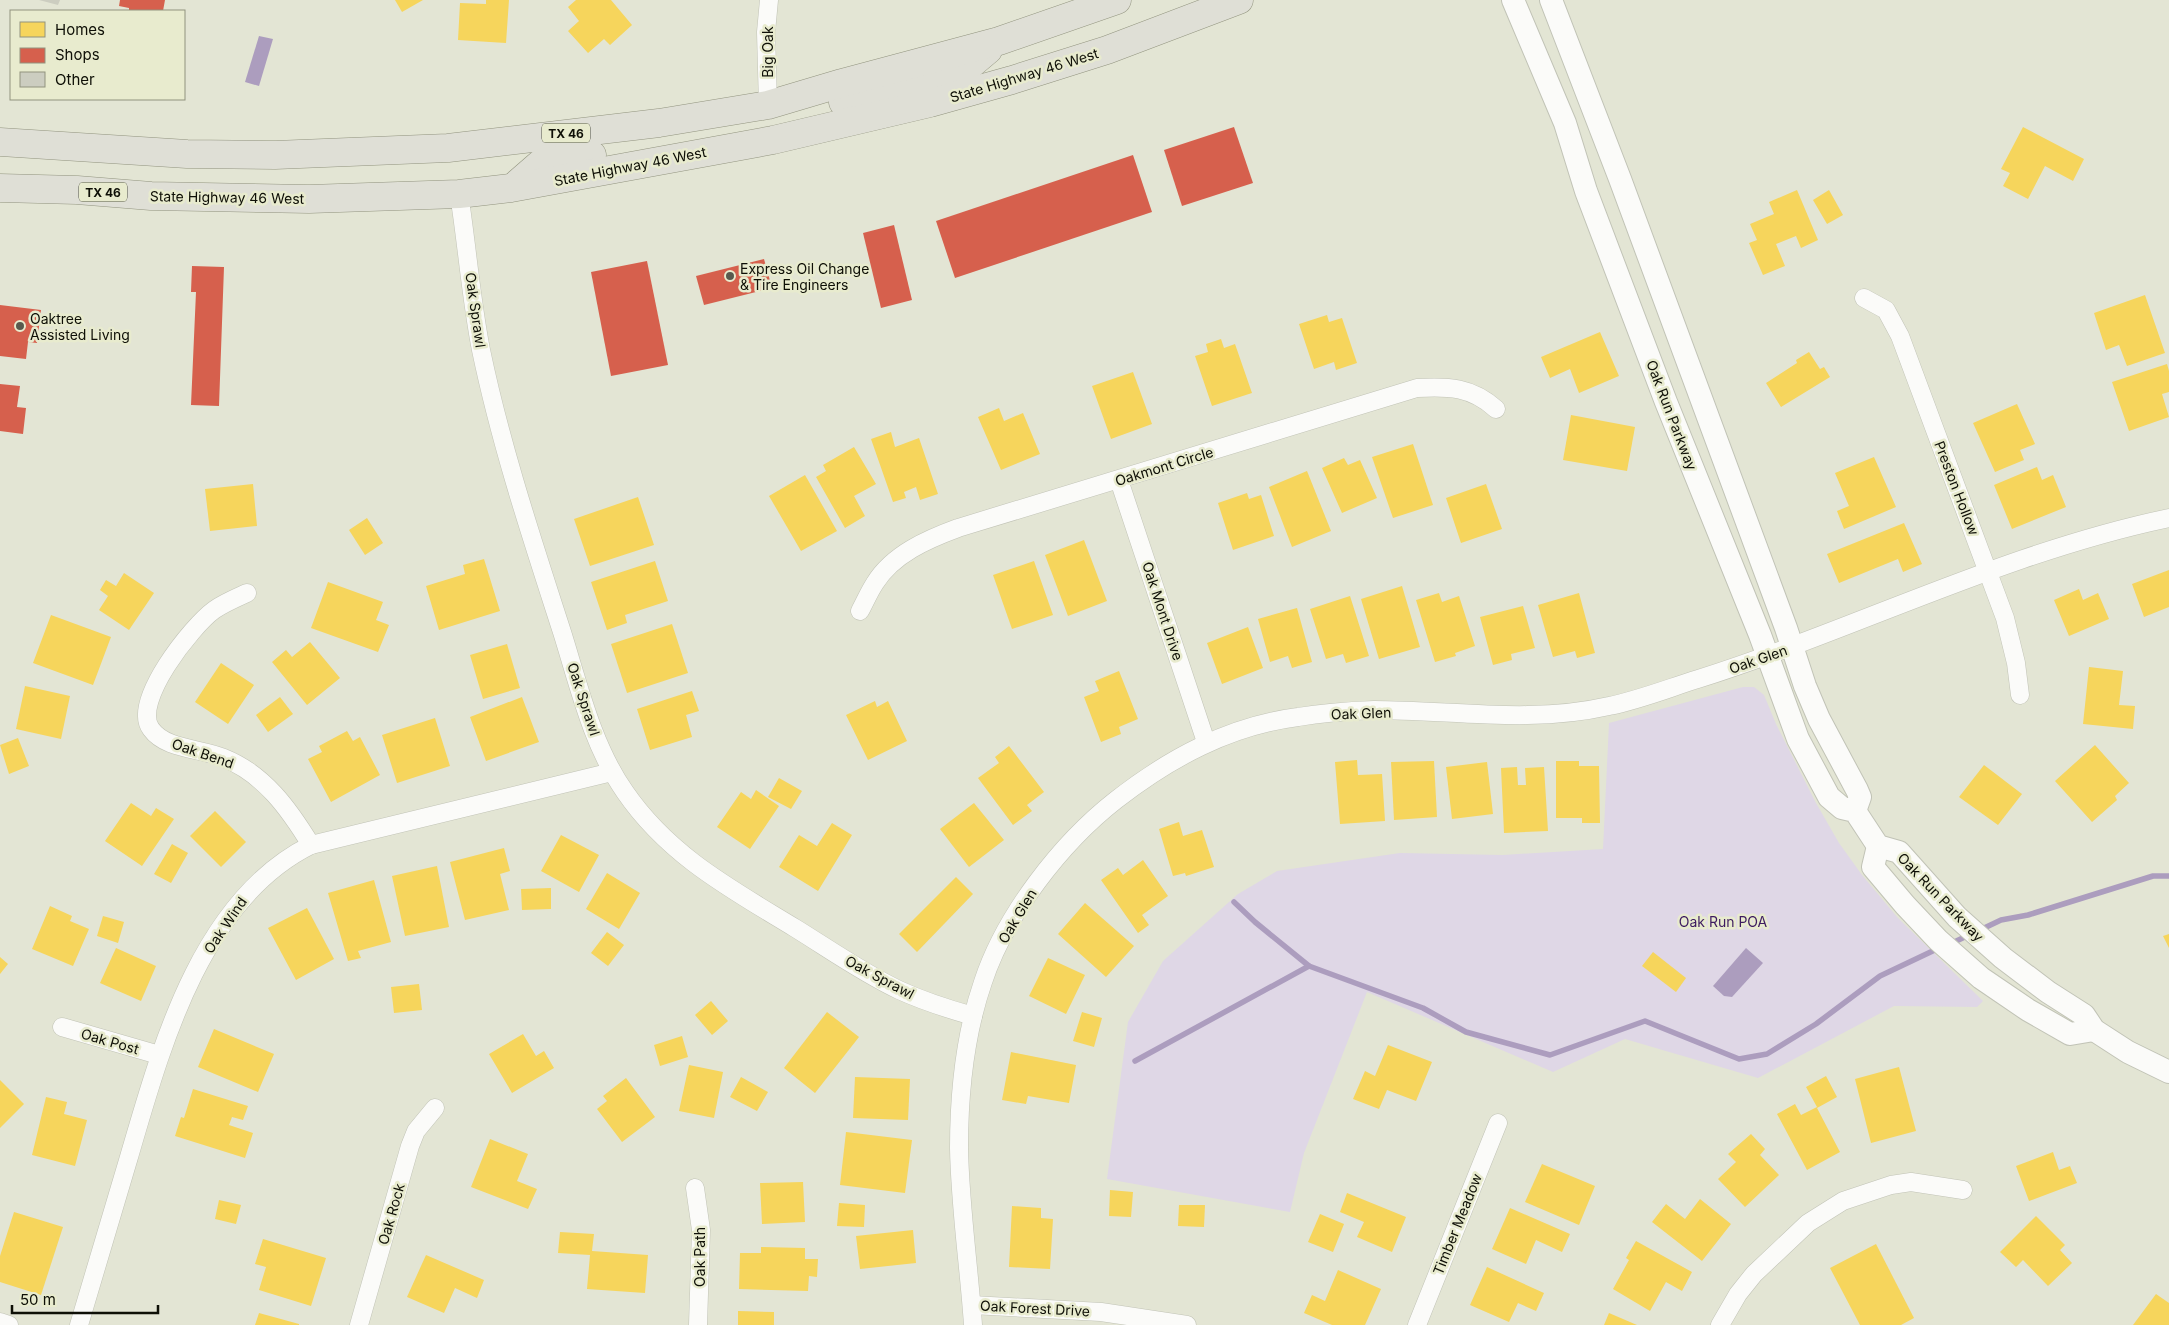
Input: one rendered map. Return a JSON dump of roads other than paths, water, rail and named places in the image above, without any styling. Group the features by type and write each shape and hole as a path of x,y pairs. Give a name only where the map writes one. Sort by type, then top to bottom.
{"main road":[{"name":"TX 46","path":"0,142 187,154 275,155 402,151 506,142 564,133 659,123 768,105 999,41 1117,0"},
{"name":"State Highway 46 West","path":"0,188 250,199 309,199 459,194 511,188 773,140 849,124 1012,80 1107,50 1239,0"},
{"path":"773,140 782,125 795,113 954,74 969,66 999,41"},
{"path":"511,188 541,163 758,127 767,121 768,105"}],"street":[{"name":"Big Oak","path":"768,105 766,32 769,0"},
{"name":"Oak Run Parkway","path":"1514,0 1565,123 1586,190 1666,402 1798,739 1829,796 1842,808 1856,811"},
{"path":"1551,0 1627,198 1805,686 1819,719 1860,797 1856,811 1878,846"},
{"name":"Oak Sprawl","path":"459,194 480,347 495,414 527,524 593,728 612,772 627,795 666,841 713,878 898,989 946,1008 973,1016"},
{"name":"Preston Hollow","path":"1864,298 1886,310 1900,336 1989,572 2012,640 2020,695"},
{"name":"Oakmont Circle","path":"860,611 875,582 892,563 935,536 1417,388 1433,387 1463,390 1478,394 1496,409"},
{"name":"Oak Mont Drive","path":"1119,480 1206,742"},
{"name":"Oak Glen","path":"973,1325 959,1148 962,1088 973,1016 984,978 1020,907 1049,866 1076,836 1116,800 1175,758 1206,742 1283,719 1362,711 1510,716 1567,714 1611,706 1767,656 1989,572 2083,540 2169,518"},
{"name":"Oak Bend","path":"248,593 213,611 172,655 150,699 147,719 150,727 165,740 224,758 244,768 264,783 283,803 311,845"},
{"name":"Oak Wind","path":"79,1325 159,1055 189,987 223,923 239,901 257,882 277,865 311,845 612,772"},
{"name":"Oak Run Parkway","path":"2094,1030 2070,1034 2028,1010 1981,978 1938,940 1905,905 1874,867 1878,846 1899,852 1957,917 2003,958 2048,992 2084,1015 2094,1030 2128,1052 2169,1072"},
{"name":"Oak Post","path":"62,1027 159,1055"},
{"name":"Oak Rock","path":"359,1325 410,1146 416,1131 435,1108"},
{"name":"Timber Meadow","path":"1417,1325 1498,1123"},
{"path":"1720,1325 1738,1294 1754,1274 1808,1223 1843,1201 1891,1185 1911,1182 1928,1183 1963,1190"},
{"name":"Oak Path","path":"695,1188 700,1230 698,1325"},
{"name":"Oak Forest Drive","path":"972,1305 1093,1311 1187,1325"},
{"path":"0,1322 10,1325"}],"waterway":[{"path":"1980,930 2001,920 2028,915 2153,876 2169,876"},
{"path":"1234,902 1255,922 1309,966 1423,1008 1466,1032 1550,1055 1645,1021 1739,1059 1767,1054 1816,1024 1880,976 1939,948"},
{"path":"1950,944 1969,935"},
{"path":"1135,1061 1309,966"}],"place":[{"name":"Express Oil Change & Tire Engineers","path":"730,276"},
{"name":"Oaktree Assisted Living","path":"20,326"}],"park label":[{"name":"Oak Run POA","path":"1723,921"}]}
